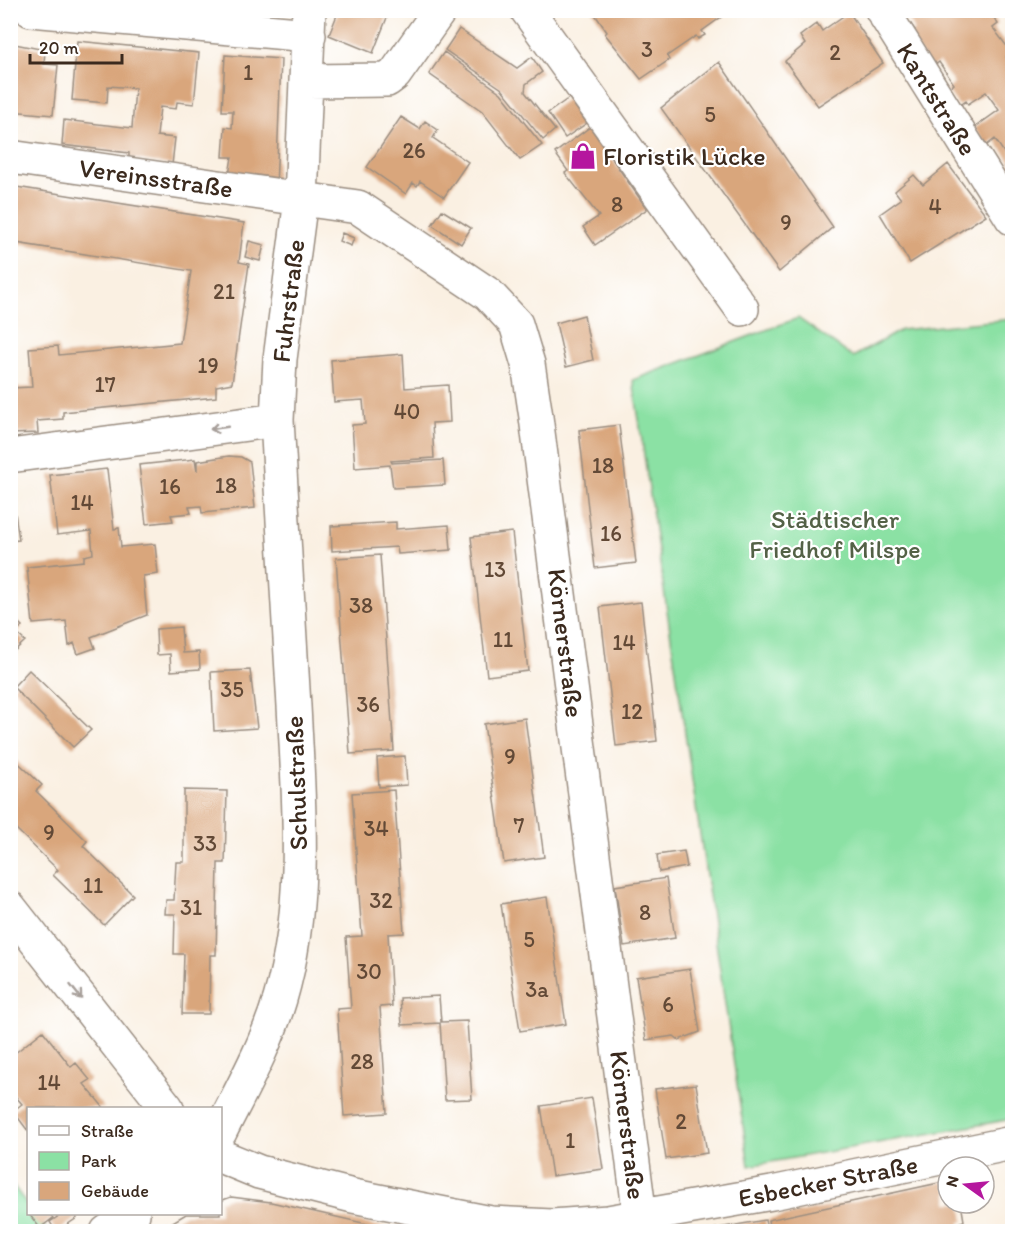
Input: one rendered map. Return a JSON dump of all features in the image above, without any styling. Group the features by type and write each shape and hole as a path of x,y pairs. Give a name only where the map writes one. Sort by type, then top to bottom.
{"street":[{"path":"31,10 309,23"},
{"path":"308,81 387,80 395,74 440,10"},
{"path":"527,10 742,309"},
{"name":"Kantstraße","path":"882,10 1012,218"},
{"name":"Fuhrstraße","path":"277,420 280,359 301,199 309,23"},
{"name":"Vereinsstraße","path":"10,157 301,199"},
{"name":"Körnerstraße","path":"301,199 358,207 488,294 516,324 528,364 536,417 640,1216"},
{"path":"10,456 277,420"},
{"name":"Schulstraße","path":"222,1127 267,1036 280,997 291,948 298,883 300,813 277,420"},
{"path":"10,908 166,1107"},
{"name":"Esbecker Straße","path":"222,1157 259,1172 295,1182 491,1223 552,1226 640,1216 772,1193 1012,1143"},
{"path":"107,1232 132,1215"}],"green space":[{"name":"Städtischer Friedhof Milspe","path":"798,318 853,357 901,330 1012,319 1012,1119 749,1166 633,380"},
{"path":"10,1181 27,1205 27,1215 35,1215 48,1231 11,1231"}],"building":[{"path":"339,10 390,10 373,53 329,35"},
{"path":"592,10 731,10 702,31 705,35 698,39 696,36 667,56 669,60 641,79 605,34 607,32"},
{"path":"910,10 989,10 998,24 993,28 1012,53 1006,57 1012,67 1012,178 1005,167 1011,163 995,139 987,145 974,128 999,110 986,92 968,104 966,101 959,106 947,90 954,84 939,62 931,68 908,36 915,30 904,15"},
{"path":"849,12 883,63 818,106 785,61 805,44 800,36 817,23 822,31"},
{"path":"459,29 517,68 532,57 542,72 526,84 525,92 555,130 543,140 502,89 445,50"},
{"path":"77,41 199,53 194,104 177,102 176,109 160,107 157,136 175,138 172,165 129,158 129,153 62,145 64,120 132,128 135,88 108,86 107,103 72,100"},
{"path":"10,43 45,50 44,64 58,65 53,115 10,111"},
{"path":"444,52 501,93 542,145 520,160 482,111 429,74"},
{"path":"225,55 281,59 276,189 228,181 232,157 223,157 225,127 232,128 233,111 222,111"},
{"path":"719,62 833,227 779,272 661,108"},
{"path":"569,98 587,123 565,138 548,113"},
{"path":"401,117 420,129 425,121 438,130 433,138 468,162 444,197 420,181 417,186 413,183 406,194 367,167"},
{"path":"590,127 647,209 595,245 583,227 599,216 565,173 568,171 555,153"},
{"path":"948,164 986,215 910,263 880,214 901,199 895,191 914,175 923,185"},
{"path":"10,186 244,223 239,262 249,264 232,383 216,386 216,397 63,412 63,419 37,421 38,433 10,434 10,388 32,387 29,348 58,346 59,355 180,343 191,271 10,242"},
{"path":"442,210 471,228 461,244 432,225"},
{"path":"342,233 354,238 351,246 339,241"},
{"path":"249,241 264,245 260,261 245,257"},
{"path":"584,315 593,360 566,367 556,323"},
{"path":"403,354 405,388 448,385 450,422 432,423 434,458 391,461 392,463 443,460 445,485 393,488 390,465 355,468 352,425 365,424 363,400 334,402 331,360"},
{"path":"619,425 636,563 595,568 579,430"},
{"path":"229,456 241,457 250,462 255,508 202,513 201,506 189,507 191,513 171,515 173,521 146,524 139,465 195,459 197,471 197,461"},
{"path":"107,469 114,529 119,528 121,547 155,544 158,574 143,576 147,615 91,637 95,648 78,654 74,643 69,646 66,621 33,624 27,567 84,561 84,556 93,554 91,531 57,535 50,475"},
{"path":"10,478 19,540 10,541"},
{"path":"396,522 396,529 449,525 451,550 398,554 397,547 332,551 331,526"},
{"path":"512,532 528,671 487,676 471,537"},
{"path":"380,555 394,751 350,754 336,558"},
{"path":"641,602 657,741 616,746 600,607"},
{"path":"10,615 22,626 10,638"},
{"path":"181,627 183,653 199,652 200,669 171,671 170,654 157,655 156,629"},
{"path":"16,633 25,641 10,655 10,639"},
{"path":"29,670 91,730 73,747 13,687"},
{"path":"250,670 257,728 214,731 211,672"},
{"path":"525,718 544,857 504,863 484,724"},
{"path":"10,755 42,785 36,791 87,841 83,846 133,895 104,925 53,875 58,870 10,823"},
{"path":"405,756 407,785 379,787 377,758"},
{"path":"184,790 227,791 225,863 218,863 216,955 210,955 209,1014 182,1014 184,954 174,954 175,914 165,914 166,900 174,900 176,862 184,862"},
{"path":"394,790 404,933 388,934 392,1006 380,1007 387,1113 344,1116 337,1009 351,1008 346,937 362,936 352,793"},
{"path":"684,851 687,867 659,872 657,855"},
{"path":"666,878 675,938 624,946 615,886"},
{"path":"547,897 566,1024 520,1031 501,904"},
{"path":"690,969 700,1032 679,1040 674,1036 646,1040 636,977"},
{"path":"439,996 441,1022 467,1021 472,1099 445,1100 440,1023 402,1025 400,998"},
{"path":"43,1031 71,1067 76,1063 90,1080 84,1084 103,1107 27,1107 27,1130 13,1111 22,1104 10,1090 10,1057"},
{"path":"696,1084 707,1153 666,1159 655,1089"},
{"path":"592,1098 603,1169 552,1176 541,1106"},
{"path":"936,1184 936,1215 963,1215 964,1221 960,1222 961,1232 935,1232 935,1228 916,1232 770,1232 768,1220"},
{"path":"231,1197 271,1202 385,1228 384,1232 156,1232 184,1215 222,1215 222,1200"},
{"path":"30,1215 51,1215 53,1218 40,1228"},
{"path":"60,1215 75,1215 77,1218 56,1232 50,1222"},
{"path":"765,1220 768,1232 707,1232 707,1230"}],"place":[{"name":"Floristik Lücke","path":"583,156"}]}
